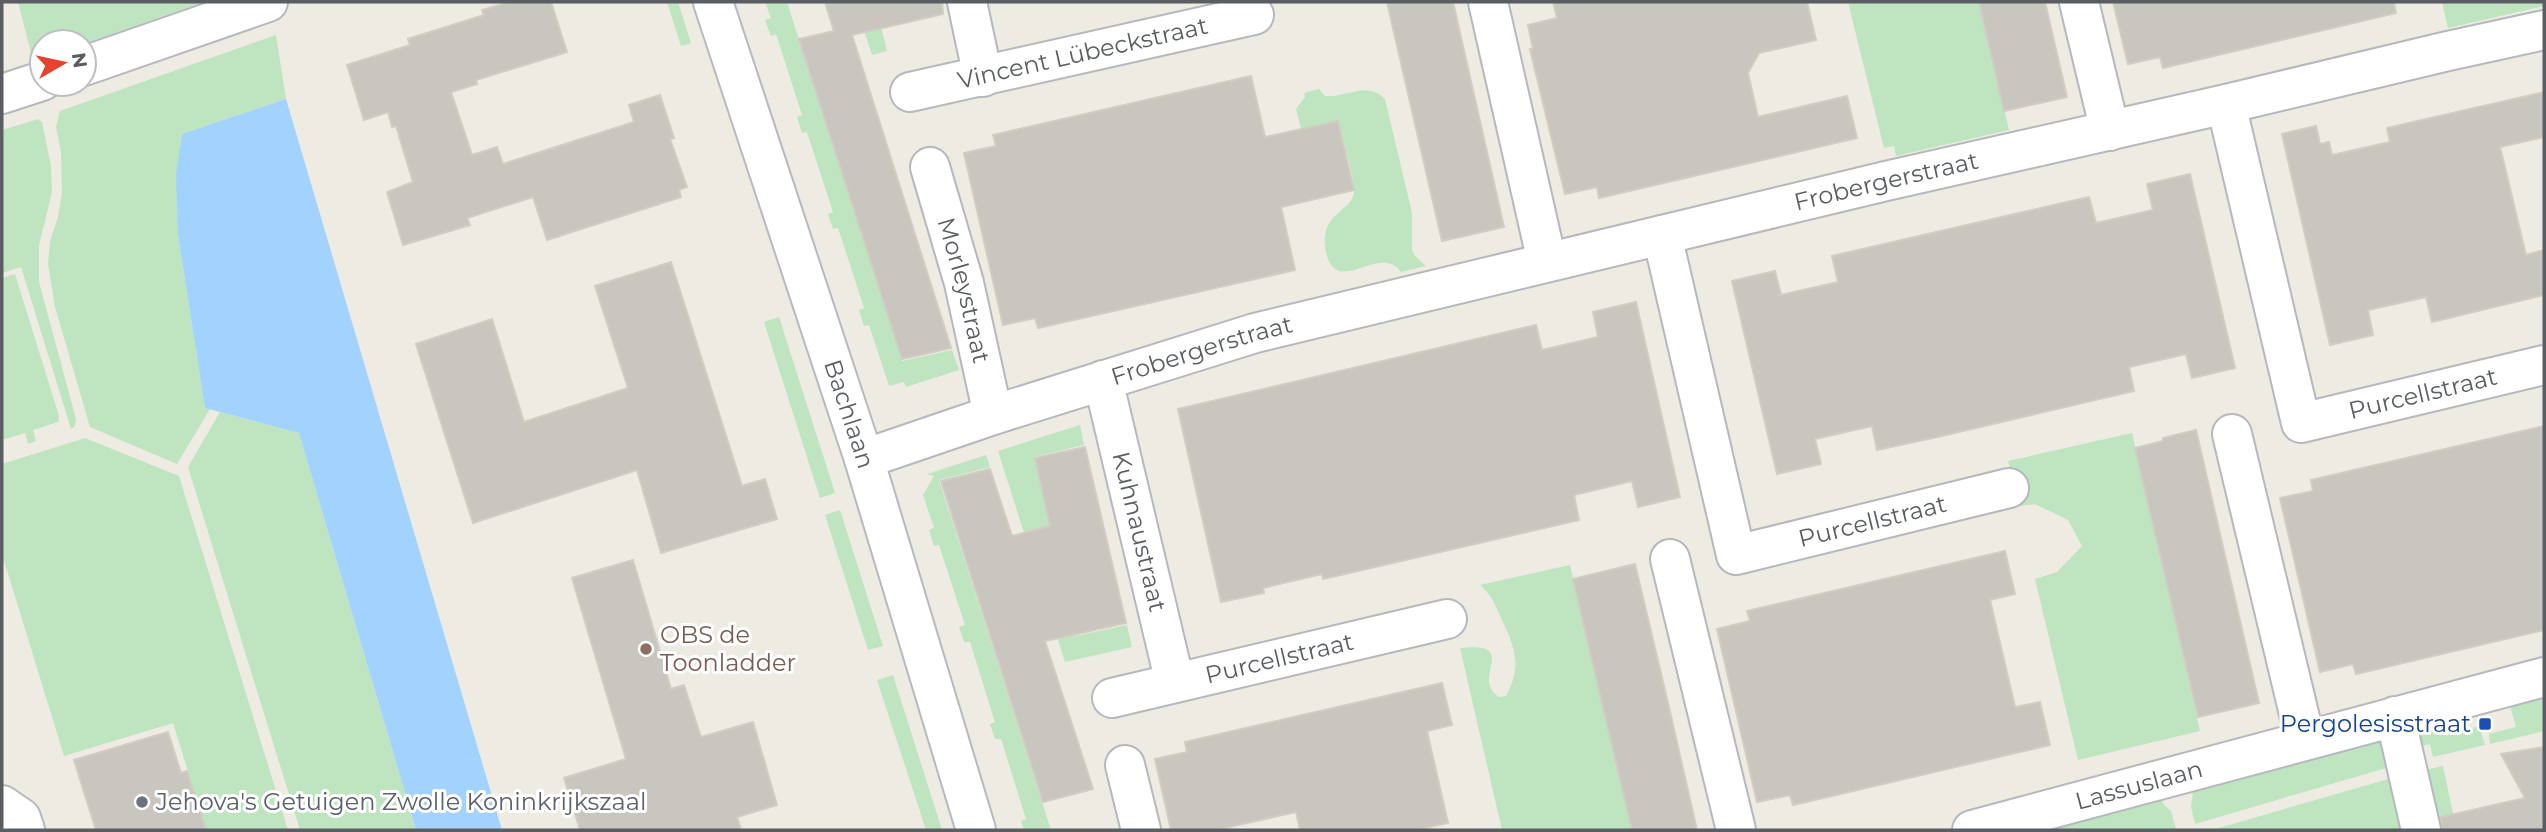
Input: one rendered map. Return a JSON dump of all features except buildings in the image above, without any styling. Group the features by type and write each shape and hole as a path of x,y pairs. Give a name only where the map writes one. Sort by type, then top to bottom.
{"street":[{"path":"98,61 268,2"},
{"name":"Bachlaan","path":"713,2 864,459 976,830"},
{"path":"967,2 983,77"},
{"path":"1488,2 1547,262"},
{"path":"2080,2 2110,131"},
{"name":"Vincent Lübeckstraat","path":"910,92 1254,15"},
{"name":"Frobergerstraat","path":"864,459 993,415 1255,333 1886,181 2544,30"},
{"path":"2,94 28,86"},
{"name":"Purcellstraat","path":"2226,104 2301,423 2544,365"},
{"name":"Morleystraat","path":"930,167 964,283 993,415"},
{"name":"Purcellstraat","path":"1662,235 1736,555 2009,488"},
{"name":"Kuhnaustraat","path":"1103,380 1175,683"},
{"path":"2232,434 2305,739"},
{"path":"1670,559 1736,830"},
{"name":"Purcellstraat","path":"1112,698 1447,619"},
{"name":"Lassuslaan","path":"1972,830 2544,677"},
{"path":"2395,716 2421,830"},
{"path":"1125,765 1141,830"},
{"path":"2,805 21,818 24,830"}],"green space":[{"path":"18,2 203,2 98,39 98,28 28,28 28,41"},
{"path":"667,2 678,2 691,43 681,46"},
{"path":"765,2 787,2 902,361 952,350 959,370 906,387 904,382 889,386 869,325 864,326 859,310 864,308 838,228 833,229 828,214 833,212 807,132 802,133 797,117 802,115 776,34 771,36 765,20 771,18"},
{"path":"855,2 875,2 887,51 872,55"},
{"path":"1848,2 1979,2 2009,130 1896,156 1894,146 1884,148"},
{"path":"2442,2 2544,2 2544,6 2448,28"},
{"path":"276,35 286,99 182,134 178,235 205,408 210,409 177,464 90,427 55,307 48,264 50,241 62,193 61,152 56,127 60,111"},
{"path":"1319,89 1325,96 1363,90 1378,93 1385,99 1412,213 1412,250 1426,266 1401,272 1392,265 1382,263 1350,271 1333,267 1327,256 1326,230 1336,215 1349,204 1354,190 1338,121 1301,129 1296,109 1305,97 1304,93"},
{"path":"38,119 42,122 51,166 52,192 39,245 39,282 76,419 75,426 71,429 21,267 2,273 2,130"},
{"path":"15,274 59,416 58,422 33,430 36,441 28,444 25,433 2,440 2,278"},
{"path":"779,317 835,493 820,498 764,322"},
{"path":"220,412 299,433 416,830 300,830 188,467"},
{"path":"1080,425 1084,445 1034,457 1075,636 1127,625 1132,647 1065,662 998,451"},
{"path":"2132,433 2200,731 2078,760 2035,579 2057,572 2082,546 2068,520 2035,504 2019,506 2008,461"},
{"path":"85,438 179,476 288,830 206,830 173,723 64,756 2,554 2,464"},
{"path":"986,455 990,467 939,480 1051,830 1024,830 1021,821 1026,819 1001,739 995,739 990,724 995,722 970,642 964,642 959,627 965,625 939,545 934,546 929,530 934,528 923,495 934,476 927,474"},
{"path":"840,510 883,646 868,650 825,515"},
{"path":"1570,565 1632,830 1502,830 1460,648 1478,647 1488,650 1492,655 1489,680 1491,689 1499,697 1506,696 1515,671 1514,650 1493,601 1480,585"},
{"path":"893,675 942,830 926,830 877,680"},
{"path":"2544,697 2544,731 2490,744 2489,734 2516,727 2510,706"},
{"path":"2441,724 2445,736 2479,726 2485,745 2433,757 2430,744 2417,747 2414,732"},
{"path":"2386,740 2393,766 2195,824 2191,807 2193,792"},
{"path":"2443,766 2453,813 2456,813 2461,830 2436,830 2421,771"},
{"path":"2388,779 2400,830 2212,830 2378,782"},
{"path":"2162,800 2171,811 2176,829 2052,830"}],"water":[{"path":"286,99 502,830 416,830 299,433 205,408 178,235 176,174 182,134"}],"place":[{"name":"OBS de Toonladder","path":"646,649"},
{"name":"Pergolesisstraat","path":"2485,724"},
{"name":"Jehova's Getuigen Zwolle Koninkrijkszaal","path":"142,802"}]}
